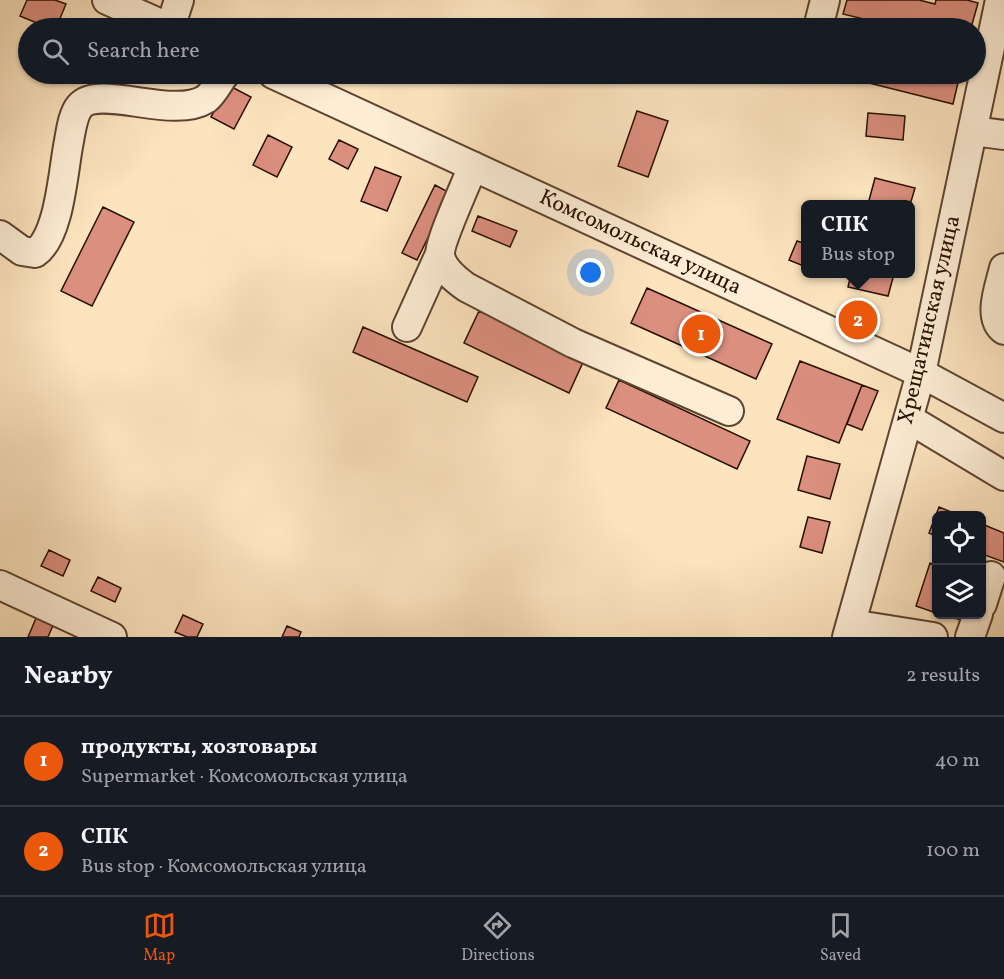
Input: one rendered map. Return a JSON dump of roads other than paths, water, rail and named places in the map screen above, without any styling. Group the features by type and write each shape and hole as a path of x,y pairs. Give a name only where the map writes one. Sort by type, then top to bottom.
{"street":[{"path":"107,0 148,18"},
{"path":"173,18 179,0"},
{"path":"820,18 825,0"},
{"name":"Хрещатинская улица","path":"986,68 1000,0"},
{"path":"0,235 22,251 35,254 43,248 58,209 72,125 80,106 96,98 176,107 197,103 208,98 218,84"},
{"name":"Комсомольская улица","path":"295,84 921,373 1004,418"},
{"name":"Хрещатинская улица","path":"849,630 921,373 983,84"},
{"path":"973,131 1004,135"},
{"path":"407,327 440,254 443,239 473,166"},
{"path":"440,254 446,268 466,287 573,343 729,411"},
{"path":"1004,268 995,310 999,326 1004,330"},
{"path":"909,419 1004,476"},
{"path":"986,590 991,576"},
{"path":"0,585 112,637"},
{"path":"970,637 977,619"},
{"path":"849,630 933,637"}],"place":[{"name":"СПК","path":"858,320"},
{"name":"продукты, хозтовары","path":"701,334"}]}
